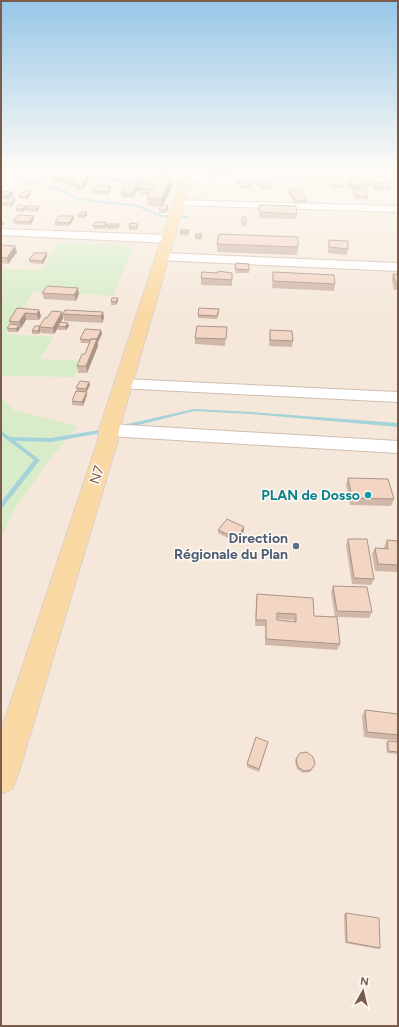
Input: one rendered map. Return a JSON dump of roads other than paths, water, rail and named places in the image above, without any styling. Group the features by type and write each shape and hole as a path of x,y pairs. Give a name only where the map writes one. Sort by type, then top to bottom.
{"main road":[{"name":"N7","path":"1,778 108,440 109,430 174,218"}],"street":[{"path":"1,232 165,248 398,267"},
{"path":"124,384 398,397"},
{"path":"109,430 398,447"}],"waterway":[{"path":"123,427 194,410 398,425"},
{"path":"9,439 51,440 105,431"},
{"path":"1,433 9,439"},
{"path":"1,506 37,460 9,439"}],"place":[{"name":"PLAN de Dosso","path":"368,495"},
{"name":"Direction Régionale du Plan","path":"296,546"}]}
